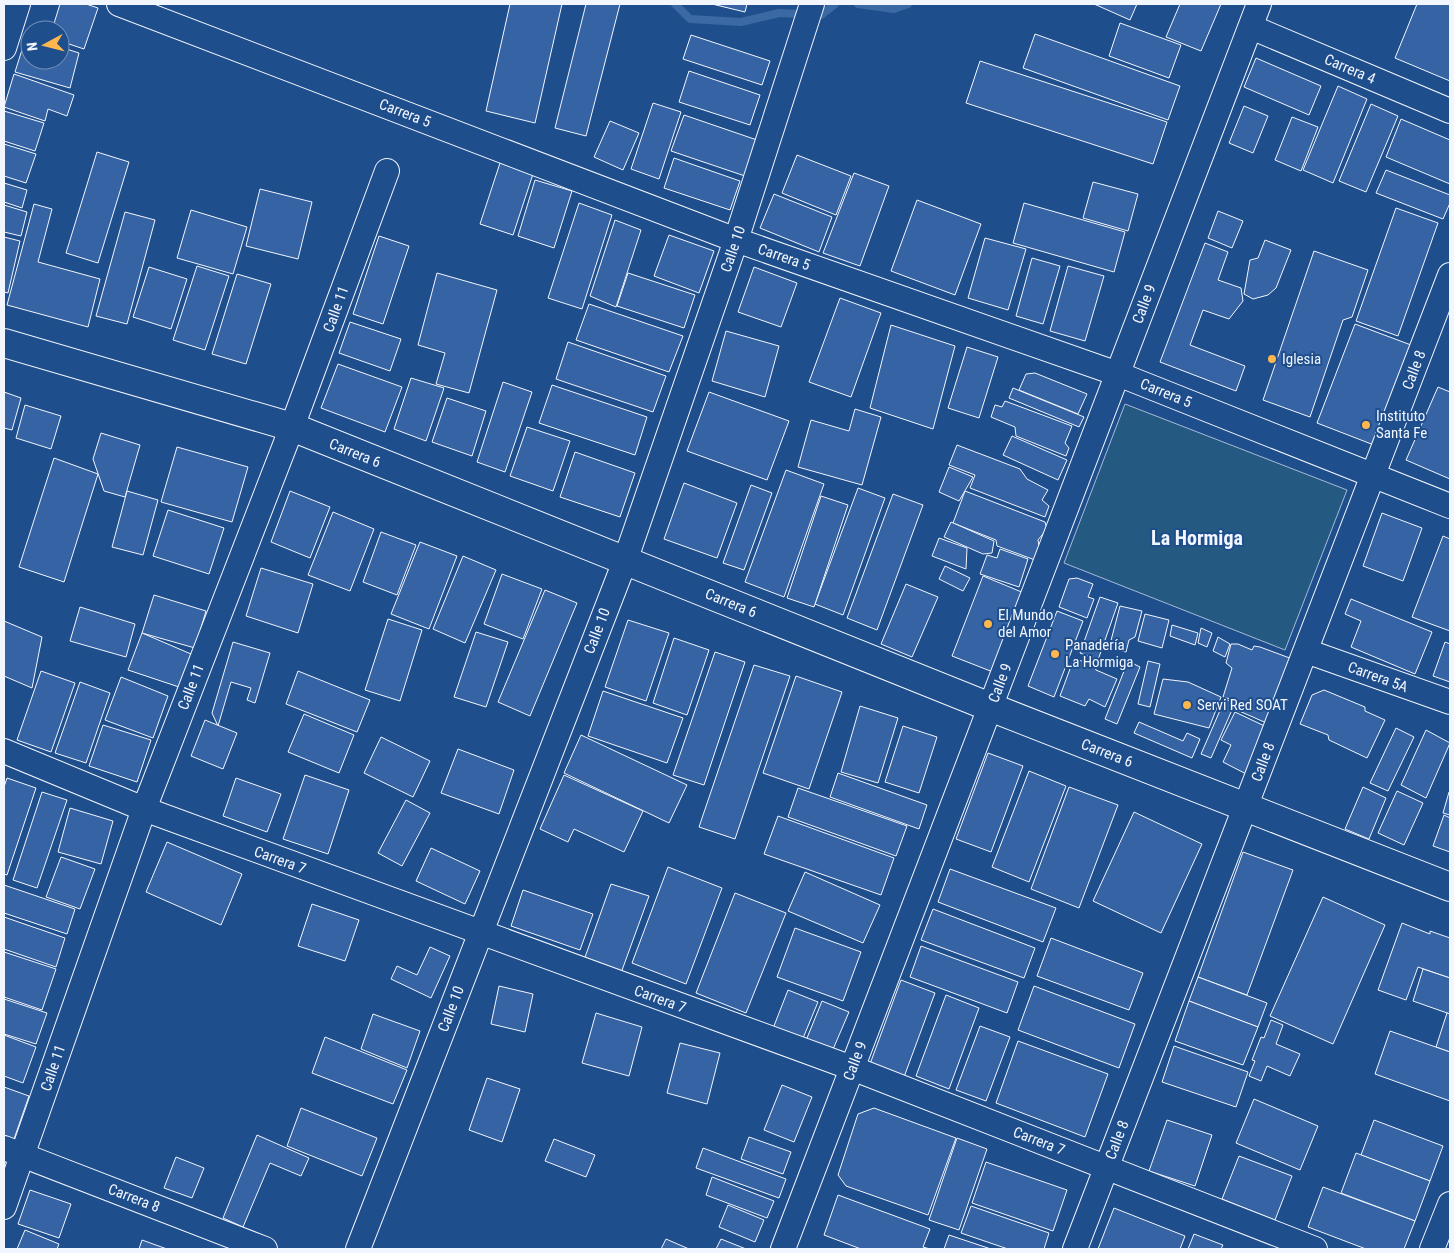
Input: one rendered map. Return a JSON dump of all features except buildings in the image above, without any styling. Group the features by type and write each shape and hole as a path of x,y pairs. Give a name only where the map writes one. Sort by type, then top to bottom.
{"main road":[{"name":"Carrera 6","path":"4,343 292,427 990,707 1245,808 1450,886"}],"street":[{"path":"4,48 18,4"},
{"name":"Carrera 5","path":"119,4 736,240 1118,374 1450,506"},
{"name":"Calle 10","path":"358,1249 625,561 736,240 802,30 812,4"},
{"name":"Calle 9","path":"783,1249 1259,4"},
{"name":"Carrera 4","path":"1251,26 1450,111"},
{"name":"Calle 11","path":"4,1207 13,1151 292,427 387,171"},
{"name":"Calle 8","path":"1075,1249 1450,275"},
{"name":"Carrera 5A","path":"1306,651 1450,702"},
{"name":"Carrera 7","path":"4,751 144,809 480,934 852,1068 1315,1249"},
{"name":"Carrera 8","path":"13,1151 265,1249"},
{"path":"1432,1249 1450,1204"}],"shaded area":[{"path":"1125,404 1347,490 1285,650 1064,563"}],"waterway":[{"path":"675,4 690,19 741,22 779,13 821,15 835,4"},
{"path":"858,4 894,9 908,4"}],"place":[{"name":"Iglesia","path":"1272,359"},
{"name":"Instituto Santa Fe","path":"1366,425"},
{"name":"El Mundo del Amor","path":"988,624"},
{"name":"Panadería La Hormiga","path":"1055,654"},
{"name":"Servi Red SOAT","path":"1187,705"}],"district":[{"name":"La Hormiga","path":"1197,538"}]}
